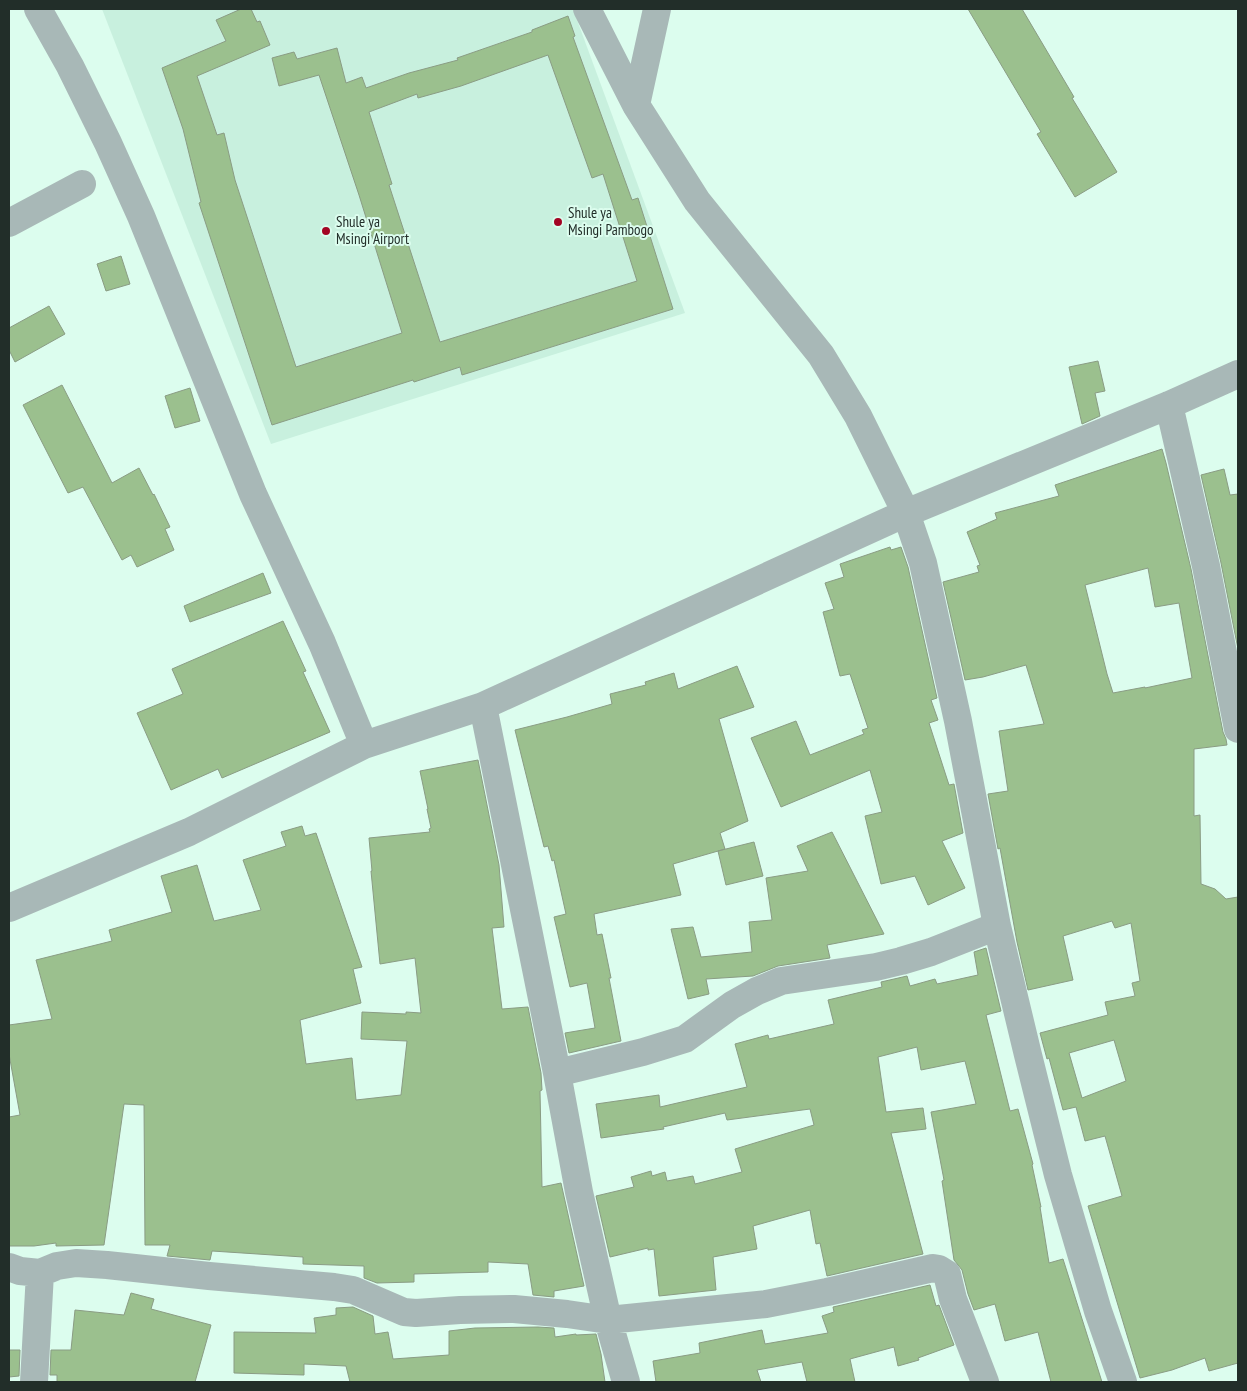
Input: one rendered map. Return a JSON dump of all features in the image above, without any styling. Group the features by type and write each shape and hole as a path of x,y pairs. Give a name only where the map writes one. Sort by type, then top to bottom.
{"street":[{"path":"38,9 70,66 141,216 253,494 322,643 364,746"},
{"path":"587,9 636,105 698,201 821,355 858,416 906,512 923,563 952,694 997,926 1058,1175 1098,1311 1122,1382"},
{"path":"636,105 657,9"},
{"path":"9,223 82,184"},
{"path":"9,908 189,832 364,746 483,706 906,512 1169,405 1238,374"},
{"path":"1169,405 1201,540 1237,717"},
{"path":"483,706 579,1192 608,1320 626,1382"},
{"path":"557,1073 644,1052 685,1038 732,1005 757,991 781,981 901,961 931,952 997,926"},
{"path":"9,1267 20,1271 40,1273 57,1266 76,1263 107,1265 353,1290 404,1312 514,1309 608,1320 766,1304 933,1268 940,1269 947,1274 953,1299 985,1382"},
{"path":"34,1382 40,1273"}],"shaded area":[{"path":"102,9 573,9 685,313 271,444"}],"building":[{"path":"241,9 251,9 257,22 260,21 270,45 197,76 217,135 224,133 235,180 296,367 402,333 319,75 279,86 272,58 294,52 297,59 337,48 346,83 362,77 366,88 409,73 458,60 457,58 532,32 532,30 568,16 575,36 573,37 632,200 638,198 673,309 462,375 460,367 272,425 199,203 201,202 183,129 162,68 226,41 216,20","holes":["548,55 592,178 603,174 637,281 440,342 389,185 392,184 369,112 417,94 418,98 461,86"]},
{"path":"968,9 1022,9 1074,97 1072,98 1117,172 1075,197 1037,134 1041,132"},
{"path":"121,256 130,284 106,291 97,264"},
{"path":"49,306 65,334 15,362 9,350 9,328"},
{"path":"1098,361 1105,391 1095,393 1100,416 1082,424 1069,367"},
{"path":"62,385 112,483 139,468 170,527 165,529 174,550 137,567 131,555 122,560 83,487 68,493 23,405"},
{"path":"190,388 200,421 175,428 165,396"},
{"path":"1162,449 1191,569 1223,732 1226,739 1227,745 1194,749 1194,816 1200,815 1201,884 1215,889 1226,899 1238,897 1238,1363 1209,1371 1205,1358 1172,1370 1140,1378 1088,1206 1122,1196 1105,1136 1085,1141 1076,1107 1063,1110 1040,1033 1108,1015 1105,1002 1135,996 1132,983 1140,981 1131,923 1115,928 1112,921 1063,936 1073,980 1028,990 988,794 1008,791 999,731 1044,724 1026,665 965,680 943,582 979,572 977,566 980,565 967,532 997,519 995,513 1059,496 1055,485","holes":["1148,568 1155,607 1179,603 1192,678 1113,693 1085,585","1114,1040 1126,1081 1082,1098 1069,1053"]},
{"path":"1224,469 1230,495 1238,494 1238,649 1201,475"},
{"path":"890,547 891,550 901,547 908,567 937,698 931,700 938,720 929,723 949,785 954,784 963,833 942,841 965,888 928,905 915,876 881,884 865,816 882,812 870,770 781,807 751,738 796,721 810,755 864,734 862,730 868,728 850,674 840,676 823,612 834,609 825,583 844,577 840,564"},
{"path":"263,573 271,593 190,622 184,606"},
{"path":"283,621 306,671 303,672 330,732 222,778 218,769 171,790 137,713 183,694 172,669"},
{"path":"737,666 754,707 719,719 748,821 720,833 725,849 673,864 681,895 594,914 597,935 602,934 621,1041 569,1053 565,1033 595,1028 587,983 570,987 554,917 566,914 554,860 552,861 548,846 544,847 515,730 612,704 610,694 646,685 645,682 674,673 678,689"},
{"path":"478,760 499,865 504,927 492,928 502,1009 528,1007 541,1073 542,1187 561,1183 584,1286 554,1291 554,1297 533,1295 528,1264 488,1262 488,1272 414,1274 414,1282 377,1283 364,1278 364,1266 303,1264 303,1257 212,1251 210,1260 167,1256 170,1245 145,1245 144,1105 124,1104 104,1245 56,1246 56,1243 34,1246 9,1246 9,1117 20,1115 9,1054 9,1025 52,1019 36,960 112,941 109,930 172,912 161,876 197,865 214,921 261,910 243,860 286,846 281,832 302,826 305,836 316,833 362,967 353,969 361,1003 300,1020 306,1064 352,1058 356,1100 401,1095 407,1041 361,1039 362,1012 421,1013 415,958 380,964 369,838 430,832 428,809 420,771"},
{"path":"832,832 884,934 827,945 830,958 778,966 753,976 706,979 709,994 688,999 671,929 693,927 701,957 752,952 749,922 772,920 766,878 808,871 797,846"},
{"path":"754,842 763,876 726,885 718,851"},
{"path":"986,948 1001,1011 986,1015 1010,1111 1018,1109 1033,1164 1049,1263 1063,1259 1102,1382 1051,1382 1038,1332 1005,1341 995,1304 974,1310 962,1270 954,1260 942,1181 944,1180 931,1112 976,1104 965,1061 921,1070 917,1047 878,1057 886,1112 923,1108 926,1129 891,1133 923,1254 827,1276 820,1243 816,1244 810,1210 753,1226 757,1249 713,1257 716,1290 659,1296 654,1249 648,1250 648,1248 610,1257 596,1196 634,1187 631,1177 651,1171 652,1176 665,1172 667,1181 693,1176 695,1184 742,1172 735,1149 814,1125 810,1109 727,1120 725,1113 663,1127 664,1129 601,1138 596,1104 659,1095 660,1107 747,1087 735,1044 768,1035 769,1039 834,1024 828,1000 882,987 881,982 907,976 910,986 935,979 937,984 978,975 974,952"},
{"path":"930,1285 936,1306 939,1305 954,1345 918,1358 919,1360 898,1366 894,1347 850,1359 855,1382 807,1382 802,1362 757,1370 761,1382 656,1382 653,1361 700,1353 699,1343 762,1330 765,1344 828,1333 822,1316 834,1312 833,1307"},
{"path":"131,1293 154,1299 151,1309 211,1325 195,1382 57,1382 57,1375 50,1375 51,1350 71,1350 75,1310 124,1315"},
{"path":"353,1307 373,1316 375,1334 388,1332 393,1359 449,1355 449,1331 475,1328 538,1327 554,1328 555,1337 596,1334 605,1382 350,1382 346,1366 304,1364 304,1375 234,1373 234,1332 316,1333 314,1318 336,1315 336,1308"},
{"path":"9,1350 20,1350 19,1376 9,1377"}],"place":[{"name":"Shule ya Msingi Pambogo","path":"558,222"},
{"name":"Shule ya Msingi Airport","path":"326,231"}]}
